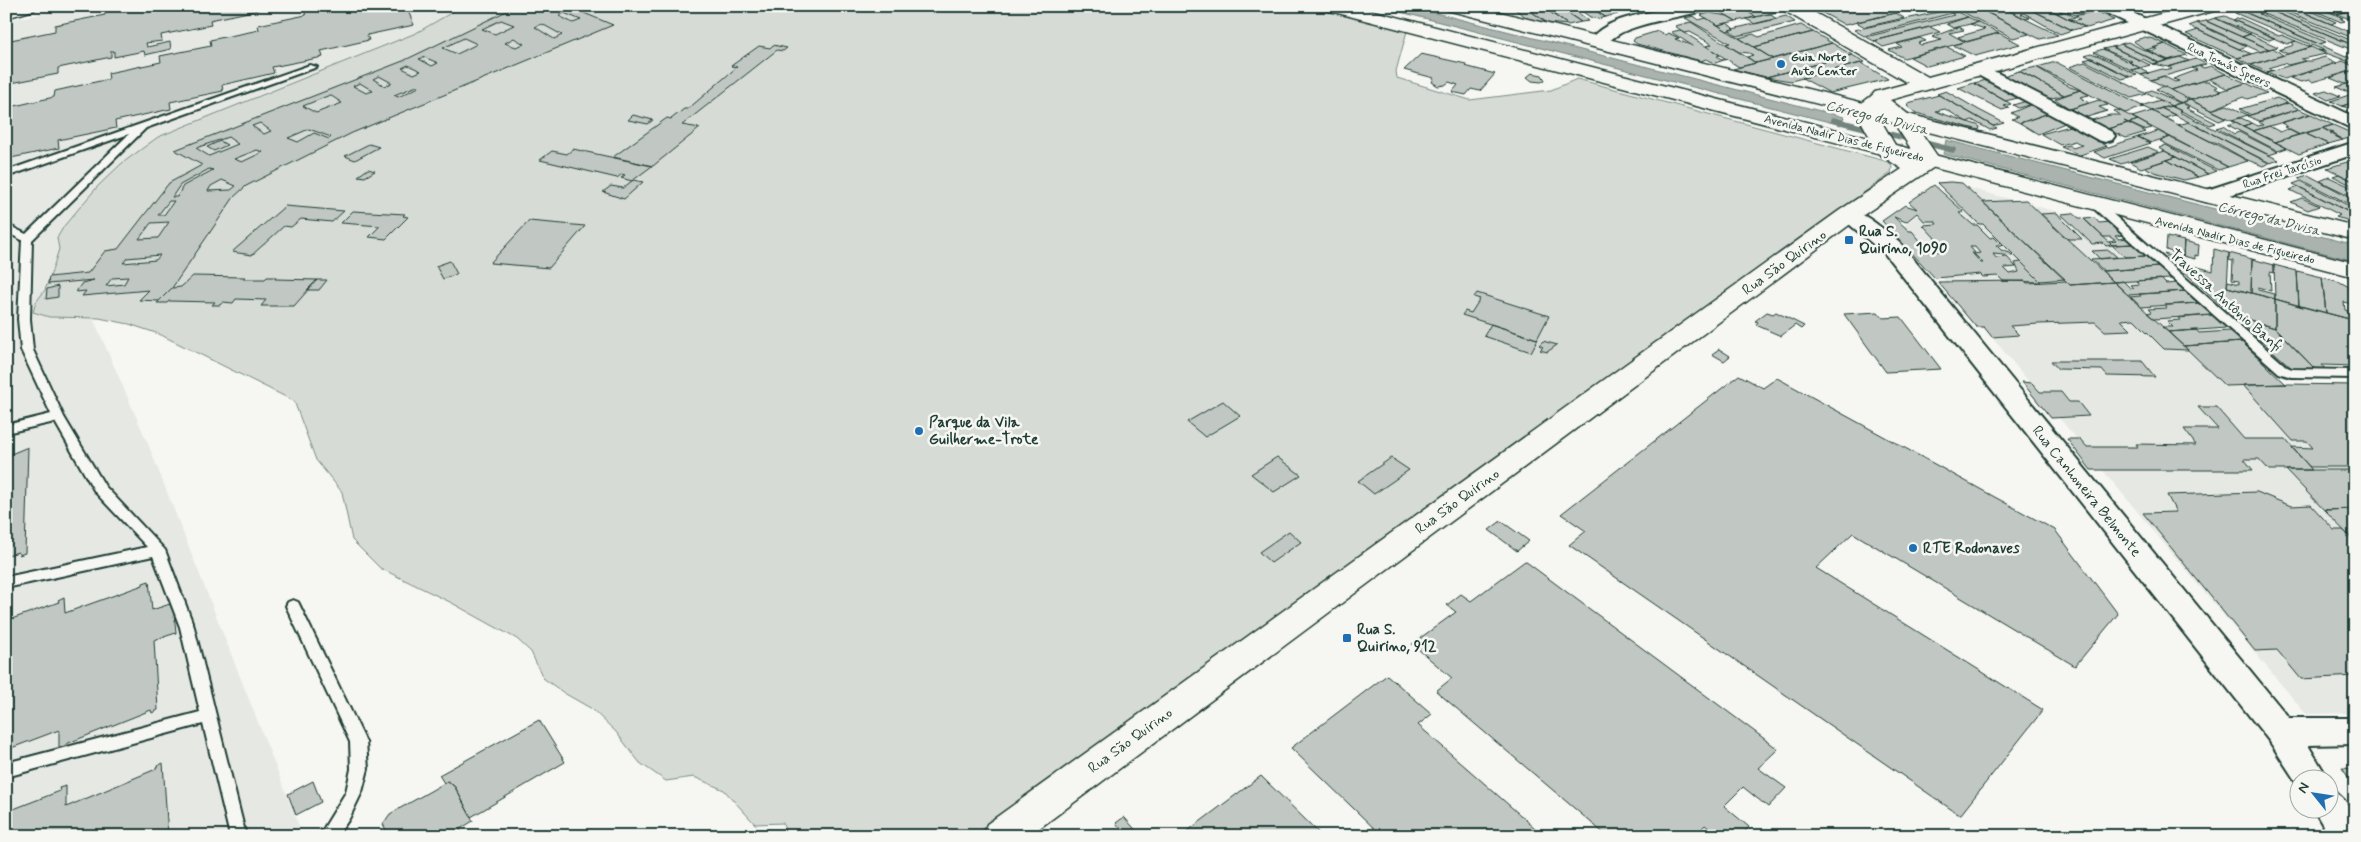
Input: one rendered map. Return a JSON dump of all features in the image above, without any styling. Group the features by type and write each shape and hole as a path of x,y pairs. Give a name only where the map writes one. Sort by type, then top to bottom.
{"street":[{"path":"6,13 28,6"},
{"name":"Avenida Nadir Dias de Figueiredo","path":"1332,6 1887,149"},
{"path":"1453,6 1871,107 1902,119 2355,233"},
{"path":"1597,42 1614,29 1633,22 1705,6"},
{"path":"1790,6 1925,84"},
{"name":"Rua Tomás Speers","path":"2104,6 2355,124"},
{"path":"1871,107 1882,96 2211,6"},
{"path":"1982,70 2105,136"},
{"path":"1871,107 1887,149 1923,164"},
{"path":"1902,119 1923,164"},
{"name":"Rua Frei Tarcísio","path":"2208,196 2355,148"},
{"name":"Avenida Nadir Dias de Figueiredo","path":"1923,164 2094,203 2355,270"},
{"name":"Rua São Quirino","path":"1000,836 1848,215 1923,164"},
{"name":"Rua Canhoneira Belmonte","path":"1848,215 1873,231 1893,249 2282,732 2307,770"},
{"path":"2282,732 2355,731"},
{"path":"2338,820 2348,836"}],"lane":[{"path":"6,174 313,67"},
{"path":"143,126 27,239 24,318 28,350 58,417 100,489 158,550 187,626 238,836"},
{"name":"Travessa Antônio Banfi","path":"2094,203 2283,370 2291,373 2355,374"},
{"path":"6,227 27,239"},
{"path":"6,429 58,417"},
{"path":"6,583 158,550"},
{"path":"293,606 358,742 361,760 357,785 346,810 327,836"},
{"path":"6,770 209,716"}],"shaded area":[{"path":"55,6 463,6 416,33 158,137 57,238 59,249 45,290 36,302 33,312 49,317 93,318 148,444 303,836 6,836 6,20 36,15"},
{"name":"Parque da Vila Guilherme-Trote","path":"463,6 1311,6 1407,31 1396,71 1397,78 1470,100 1551,90 1577,79 1889,162 1892,167 1891,173 972,836 786,836 783,823 755,824 724,790 694,777 666,781 640,763 616,732 592,709 543,678 531,652 517,639 452,603 380,568 352,540 342,492 316,460 294,401 159,334 129,324 99,318 49,317 33,312 36,302 45,290 51,274 59,249 57,238 64,226 98,186 121,164 158,137 416,33"},
{"path":"1377,6 1408,6 1844,117 1841,125"},
{"path":"1946,140 2355,245 2355,261 1943,154"},
{"path":"1965,187 2102,224 2286,393 2355,394 2355,713 2306,714 1901,228 1948,190"}],"building":[{"path":"127,6 257,6 258,10 210,20 211,25 161,35 162,41 146,43 147,47 170,42 171,49 145,55 144,51 114,57 114,51 111,51 111,57 58,68 58,74 6,84 6,41 55,31 55,25 105,15 105,10"},
{"path":"305,6 406,6 414,25 367,35 369,40 321,51 323,57 272,67 274,73 222,85 223,91 170,102 171,109 115,121 116,128 58,140 59,148 6,159 6,108 54,97 55,91 109,79 108,73 161,62 160,56 211,46 210,40 259,30 258,25 306,15"},
{"path":"517,6 539,6 547,9 551,8 548,6 567,6 613,25 352,133 246,186 234,197 172,288 159,301 139,300 149,290 82,296 86,291 76,292 82,283 94,280 48,284 49,277 88,273 105,251 118,249 169,183 202,165 175,150 403,61","holes":["564,13 581,20 573,23 559,16","501,20 514,25 495,34 482,29","542,24 562,35 554,39 535,27","464,38 477,44 457,54 443,48","514,38 524,44 516,47 505,43","424,57 438,63 432,66 419,59","408,65 421,71 414,74 402,68","379,76 392,83 385,86 373,79","360,83 373,91 366,93 353,86","417,86 419,87 398,97 394,95","330,95 342,103 316,113 303,106","260,123 271,131 264,134 252,126","309,129 331,137 329,139 314,133 298,142 288,138","220,141 227,145 214,151 207,147","257,150 263,152 242,162 234,159","209,169 213,170 183,186 177,197 172,197 180,185","222,180 236,186 231,190 208,191 211,186","169,201 174,201 164,215 158,215","169,222 158,238 139,239 151,223","160,255 156,260 123,263 127,258","128,277 124,284 106,286 112,278"]},
{"path":"1511,6 1524,6 1547,23 1527,18"},
{"path":"1524,6 1541,6 1568,25 1547,23"},
{"path":"1543,6 1557,6 1581,22 1568,25"},
{"path":"1557,6 1569,6 1589,21 1581,22"},
{"path":"1575,6 1589,6 1605,17 1598,19 1590,17"},
{"path":"1589,6 1609,6 1618,14 1605,17"},
{"path":"1614,6 1633,6 1638,10 1622,13"},
{"path":"1742,6 1768,6 1777,12 1756,17"},
{"path":"1810,6 1837,6 1844,10 1855,8 1853,6 1917,8 1845,25"},
{"path":"1951,6 1974,6 2029,34 2013,38"},
{"path":"1974,6 1999,6 2058,35 2040,39"},
{"path":"2001,6 2024,6 2072,30 2060,34 2024,13 2021,14 2030,18 2026,19"},
{"path":"2024,6 2042,6 2085,27 2072,30"},
{"path":"2042,6 2060,6 2057,8 2063,12 2057,13"},
{"path":"2084,6 2092,10 2075,15 2067,11"},
{"path":"2125,6 2153,6 2157,8 2143,12"},
{"path":"2260,6 2274,6 2281,9 2279,10 2355,42 2355,46"},
{"path":"2260,6 2355,46 2355,51 2251,9"},
{"path":"2274,6 2289,6 2355,34 2355,39"},
{"path":"2289,6 2300,6 2336,22 2331,24"},
{"path":"2304,6 2316,6 2343,18 2340,18 2345,21 2341,22"},
{"path":"2355,6 2355,9 2337,14 2322,8"},
{"path":"1740,7 1756,17 1736,21 1719,11 1727,9 1731,11"},
{"path":"2251,9 2326,42 2319,44 2242,11"},
{"path":"2355,9 2355,19 2352,20 2337,14"},
{"path":"1948,10 1956,12 1864,36 1854,30"},
{"path":"2064,11 2075,17 2068,19 2057,13"},
{"path":"2095,11 2114,20 2087,28 2068,19 2080,19 2075,16"},
{"path":"2242,11 2355,60 2355,67 2347,63 2350,62 2318,50 2326,51 2235,13"},
{"path":"1957,12 1968,17 1874,41 1866,37 1954,15 1951,13"},
{"path":"1710,13 1728,16 1736,21 1718,25 1701,15"},
{"path":"1896,13 1904,18 1865,27 1856,22"},
{"path":"1769,14 1777,19 1755,24 1746,19"},
{"path":"1694,16 1699,20 1706,18 1773,59 1756,63 1747,57 1753,55 1739,52 1726,44 1730,43 1685,18"},
{"path":"1786,16 1795,22 1737,36 1729,30"},
{"path":"2225,16 2275,38 2269,40 2215,18"},
{"path":"1968,17 1978,22 1954,28 1947,24"},
{"path":"2215,18 2251,34 2242,37 2206,21"},
{"path":"2240,18 2279,36 2282,35 2296,41 2287,44 2233,20"},
{"path":"2206,21 2269,49 2261,52 2197,23"},
{"path":"1691,22 1756,63 1739,67 1706,46 1712,44 1690,32 1685,33 1675,26"},
{"path":"1978,22 1999,33 1967,42 1958,37 1985,29 1970,24"},
{"path":"1727,23 1734,29 1727,31 1718,25"},
{"path":"2197,23 2247,46 2239,49 2189,26"},
{"path":"1801,25 1813,32 1754,47 1739,38 1753,34 1759,37"},
{"path":"1930,27 1940,32 1883,47 1874,41"},
{"path":"1959,27 1964,30 1949,33 1965,42 1904,58 1889,50 1902,47 1897,44 1920,38 1926,41 1918,43 1921,45 1942,40 1932,37"},
{"path":"1680,30 1720,55 1717,56 1721,59 1727,59 1715,63 1706,59 1701,61 1637,44 1633,41 1635,38 1658,31 1665,35 1668,33 1679,38 1675,39 1693,46 1671,32"},
{"path":"2198,30 2252,54 2238,58 2186,34"},
{"path":"1813,32 1832,43 1773,59 1754,47"},
{"path":"1999,33 2020,44 1975,56 1953,45"},
{"path":"2249,34 2278,47 2269,49 2242,37"},
{"path":"2145,37 2165,44 2146,50 2133,41"},
{"path":"2296,41 2311,47 2288,54 2279,50 2294,45 2292,42"},
{"path":"2128,42 2168,60 2159,63 2121,44"},
{"path":"1832,43 1852,55 1766,77 1733,69"},
{"path":"2121,44 2159,63 2153,64 2143,59 2139,60 2112,47"},
{"path":"2165,44 2187,55 2168,60 2146,50 2153,51 2157,49 2153,48"},
{"path":"773,45 787,48 783,51 777,50 682,125 700,128 653,166 613,157 667,118 671,119 684,109 688,109 737,67 731,66 759,46 770,48"},
{"path":"1947,47 1965,56 1927,66 1910,57"},
{"path":"2112,47 2150,65 2140,68 2129,62 2132,61 2103,49"},
{"path":"2311,47 2326,54 2301,59 2305,61 2288,65 2284,63 2269,68 2274,70 2267,72 2251,65"},
{"path":"2273,48 2283,55 2251,65 2237,58"},
{"path":"2103,49 2140,68 2131,70 2094,52"},
{"path":"2091,53 2137,75 2130,77 2085,55"},
{"path":"1421,54 1466,64 1465,66 1495,74 1480,91 1471,89 1466,95 1452,92 1458,85 1449,82 1438,86 1432,82 1434,78 1404,70"},
{"path":"1852,55 1865,62 1791,81 1766,77"},
{"path":"2180,57 2189,61 2168,67 2153,64"},
{"path":"2325,57 2337,63 2284,79 2267,72 2305,61"},
{"path":"2092,58 2130,77 2122,79 2084,60"},
{"path":"2196,59 2206,64 2151,80 2141,75 2162,69 2170,70 2172,69 2168,67"},
{"path":"2343,61 2355,67 2355,70 2312,82 2309,80 2301,82 2290,78"},
{"path":"2056,62 2144,107 2125,113 2037,67"},
{"path":"2085,62 2147,94 2131,98 2069,67"},
{"path":"1861,63 1888,79 1830,93 1802,78"},
{"path":"2199,66 2204,68 2211,66 2226,74 2171,90 2151,80 2163,76 2175,82 2179,81 2173,79 2197,70 2192,68"},
{"path":"2036,67 2070,87 2080,90 2064,95 2019,71"},
{"path":"2139,68 2149,73 2141,75 2131,70"},
{"path":"2353,70 2355,81 2345,84 2330,78"},
{"path":"2019,71 2064,95 2048,99 2003,76"},
{"path":"1532,73 1542,75 1545,80 1541,82 1532,81 1527,77"},
{"path":"2226,74 2246,83 2228,89 2209,79"},
{"path":"1991,79 2022,97 2005,101 1974,83"},
{"path":"2207,81 2218,87 2214,88 2221,91 2191,100 2171,90"},
{"path":"2355,82 2355,91 2350,93 2336,87"},
{"path":"1974,83 2011,104 2004,106 2009,108 2002,110 1958,88"},
{"path":"2246,83 2267,93 2247,99 2243,97 2211,110 2191,100"},
{"path":"2164,86 2190,100 2181,103 2156,89"},
{"path":"2080,90 2089,95 2080,97 2089,103 2070,109 2055,99"},
{"path":"2152,90 2181,103 2171,106 2146,92"},
{"path":"2326,90 2340,96 2328,100 2315,93"},
{"path":"1946,91 2004,123 1993,126 1937,94"},
{"path":"2355,93 2355,102 2342,106 2331,101"},
{"path":"1939,95 1997,128 1990,130 1972,120 1967,122 1980,127 1979,130 1916,113 1907,106 1908,103","holes":["1945,109 1966,121 1943,114 1936,111"]},
{"path":"2277,98 2288,103 2251,115 2240,109"},
{"path":"2030,100 2035,103 2018,108 2013,105"},
{"path":"2099,100 2108,105 2099,107 2107,111 2087,117 2070,109"},
{"path":"2160,100 2171,106 2152,111 2141,106"},
{"path":"2190,100 2227,118 2219,121 2182,102"},
{"path":"2181,102 2189,107 2186,108 2216,123 2210,125 2171,106"},
{"path":"2355,102 2355,110 2342,106"},
{"path":"2035,103 2052,112 2020,123 2012,119 2018,117 2011,113"},
{"path":"2288,103 2299,109 2259,121 2247,116"},
{"path":"2227,105 2248,115 2232,120 2211,110"},
{"path":"2171,106 2182,111 2179,112 2279,160 2270,163 2161,108"},
{"path":"2161,108 2175,115 2165,118 2152,111"},
{"path":"2299,109 2310,114 2253,131 2243,126 2252,123 2258,126 2263,125 2259,122"},
{"path":"2118,110 2138,120 2129,123 2124,121 2128,123 2107,129 2092,120 2110,115 2120,115 2113,111"},
{"path":"2152,111 2248,161 2228,167 2132,117"},
{"path":"2049,113 2065,123 2038,134 2020,123"},
{"path":"2311,114 2333,125 2300,135 2284,127 2287,126 2281,123"},
{"path":"633,115 653,120 648,124 628,120"},
{"path":"2241,118 2252,123 2243,126 2232,120"},
{"path":"2138,120 2152,128 2144,130 2129,123"},
{"path":"2189,122 2269,163 2263,166 2245,159 2215,142 2178,125"},
{"path":"2236,122 2287,148 2278,151 2228,125"},
{"path":"2128,123 2146,132 2126,138 2107,129"},
{"path":"2333,125 2349,132 2351,137 2343,140 2322,128"},
{"path":"2070,126 2107,146 2080,155 2061,147 2068,145 2073,148 2082,145 2075,141 2060,145 2041,134"},
{"path":"2223,126 2234,134 2239,132 2278,152 2269,155 2216,128"},
{"path":"2269,126 2280,132 2287,129 2299,135 2275,142 2253,131"},
{"path":"2322,128 2343,140 2328,144 2304,133"},
{"path":"2158,131 2169,137 2150,143 2138,137"},
{"path":"2304,133 2328,144 2299,154 2275,142"},
{"path":"228,137 238,144 209,156 196,148"},
{"path":"2138,137 2151,143 2105,158 2094,152"},
{"path":"2171,137 2228,167 2218,170 2160,141"},
{"path":"369,144 379,147 355,160 345,156"},
{"path":"2166,145 2216,171 2208,174 2159,148"},
{"path":"2148,147 2159,152 2121,164 2110,159"},
{"path":"573,149 652,166 632,181 621,178 625,175 622,174 617,178 540,160 552,151 567,154"},
{"path":"2165,151 2176,157 2141,168 2130,162"},
{"path":"2176,157 2208,174 2198,177 2167,160"},
{"path":"2167,160 2198,177 2184,180 2154,172 2145,167"},
{"path":"2347,162 2355,166 2355,182 2327,168"},
{"path":"368,169 375,171 365,177 358,176"},
{"path":"2339,174 2355,182 2355,187 2333,176"},
{"path":"2308,175 2355,200 2355,207 2298,178"},
{"path":"2329,177 2355,189 2355,198 2320,181"},
{"path":"633,180 643,182 624,199 603,192 611,186 623,188"},
{"path":"2301,181 2355,209 2355,215 2293,184"},
{"path":"1937,183 1962,183 2065,279 2040,281 1983,224 1979,224"},
{"path":"1934,185 1964,212 1959,213 1973,225 1977,225 1990,238 1994,237 2002,245 1996,245 2001,250 2013,256 1993,254 1996,258 2007,257 2016,267 2004,268 2010,274 2019,272 2015,263 2021,262 2041,282 2003,281 1998,276 1983,277 1980,274 1935,278 1882,221 1905,205 1917,209 1909,202","holes":["1917,213 1924,221 1935,221 1937,224 1923,225 1947,251 1925,252 1918,244 1923,244 1912,231 1909,231 1894,217 1906,222","1970,247 1975,247 1980,253 1974,254 1983,263 1972,253 1975,253"]},
{"path":"2299,187 2355,215 2355,222 2335,217 2340,215 2290,190"},
{"path":"2302,198 2319,206 2308,210 2291,202"},
{"path":"2026,200 2114,282 2070,285 1983,202"},
{"path":"285,206 344,211 332,222 301,219 291,227 284,226 252,255 232,252"},
{"path":"353,211 405,214 403,216 408,217 386,239 369,237 380,226 341,223"},
{"path":"2057,213 2082,239 2068,239 2041,214"},
{"path":"2073,213 2079,218 2083,218 2112,245 2106,246 2103,243 2092,244 2061,214"},
{"path":"2095,218 2099,223 2110,222 2124,235 2115,236 2119,239 2127,238 2133,244 2112,245 2109,242 2116,241 2110,237 2103,237 2084,219"},
{"path":"529,221 585,226 549,268 490,263"},
{"path":"2167,237 2184,241 2183,256 2166,250"},
{"path":"2184,241 2199,245 2198,256 2195,255 2195,259 2183,256"},
{"path":"2133,244 2146,256 2125,257 2112,245"},
{"path":"2214,249 2229,253 2227,287 2275,299 2275,328 2231,314 2182,270 2183,263 2213,271"},
{"path":"2109,250 2117,257 2100,259 2092,251"},
{"path":"2229,253 2252,259 2251,293 2227,287 2228,281 2239,284 2239,281 2232,280 2233,261 2229,260"},
{"path":"2164,254 2183,259 2182,270 2177,266"},
{"path":"2146,256 2159,267 2104,271 2091,259"},
{"path":"2252,259 2274,265 2274,273 2270,272 2271,291 2258,287 2258,290 2274,294 2275,299 2251,293"},
{"path":"450,261 457,274 443,279 436,266"},
{"path":"2274,265 2297,271 2299,306 2275,299"},
{"path":"2159,267 2171,279 2114,282 2102,271"},
{"path":"2297,271 2322,277 2326,313 2299,306"},
{"path":"193,276 245,277 243,279 276,277 275,279 317,280 294,306 261,306 266,300 236,299 233,303 223,302 220,305 212,305 215,302 169,301 167,303 157,303 172,288 181,287"},
{"path":"2322,277 2340,282 2349,287 2351,304 2344,302 2345,310 2352,312 2353,320 2326,313"},
{"path":"2161,279 2166,284 2176,283 2185,291 2128,295 2114,282 2123,281 2130,288 2134,288 2130,285 2139,284 2136,281"},
{"path":"317,280 327,280 319,290 307,290"},
{"path":"2025,281 2027,283 2066,281 2070,285 2114,282 2188,350 2164,349 2134,319 2121,320 2131,330 2105,331 2095,322 2038,324 2010,326 2019,335 1992,337 1984,327 1976,327 1938,282"},
{"path":"58,286 58,297 46,299 47,289"},
{"path":"2185,291 2198,303 2141,307 2130,297 2141,296 2139,294"},
{"path":"1477,293 1549,316 1537,339 1462,315 1465,311 1471,313 1480,299 1474,297"},
{"path":"2275,299 2353,320 2355,366 2322,365 2326,370 2315,369 2275,328"},
{"path":"2198,303 2212,315 2154,319 2147,313 2151,312 2148,309 2167,308 2165,305"},
{"path":"1767,312 1773,314 1776,312 1804,326 1801,329 1795,325 1781,336 1756,325 1758,322 1755,321"},
{"path":"1878,312 1883,318 1901,317 1941,369 1886,372 1844,314"},
{"path":"2231,314 2275,328 2315,369 2293,369"},
{"path":"2212,315 2227,328 2168,332 2162,327 2173,327 2167,321 2181,320 2178,318"},
{"path":"1491,324 1538,339 1531,352 1484,336"},
{"path":"2196,330 2199,333 2230,331 2242,342 2183,346 2168,332"},
{"path":"1543,341 1557,345 1547,352 1540,350 1543,347 1539,345"},
{"path":"2242,342 2287,384 2225,386 2184,346"},
{"path":"1719,349 1730,356 1724,361 1712,354"},
{"path":"2051,361 2142,361 2155,377 2107,376 2102,370 2058,369"},
{"path":"1739,375 1763,388 1777,378 2055,530 2118,614 2075,666 1853,533 1816,568 2043,710 1961,814 1958,814 1569,545 1586,531 1561,514"},
{"path":"2022,382 2032,383 2040,392 2061,392 2069,402 2078,402 2089,416 2051,418"},
{"path":"2243,385 2355,385 2355,467 2310,467 2291,447 2313,448 2307,441 2293,441"},
{"path":"1223,401 1240,416 1205,437 1187,422"},
{"path":"2198,407 2216,407 2244,439 2285,439 2312,470 2269,470 2259,459 2244,459 2253,470 2091,470 2067,439 2080,439 2087,447 2138,447 2136,444 2196,445 2184,429 2218,429"},
{"path":"28,447 25,553 19,555 18,552 6,556 6,456"},
{"path":"1277,457 1301,475 1274,492 1251,474"},
{"path":"1391,458 1409,470 1374,494 1358,481"},
{"path":"2286,470 2355,470 2355,509 2324,510"},
{"path":"2257,492 2291,506 2311,505 2334,530 2343,530 2355,542 2355,676 2301,679 2277,650 2255,651 2143,513 2176,512 2167,495"},
{"path":"2355,509 2355,542 2324,510"},
{"path":"1501,521 1529,541 1517,551 1489,530"},
{"path":"1289,531 1301,542 1271,563 1259,552"},
{"path":"1525,561 1778,749 1758,768 1786,788 1768,807 1743,787 1724,806 1749,827 1741,836 1718,836 1705,825 1694,836 1607,836 1436,691 1452,678 1412,644 1456,612 1447,605 1461,594 1471,601"},
{"path":"149,581 152,610 173,603 176,633 154,640 158,710 152,713 151,710 66,744 66,747 59,749 59,730 6,750 6,621 59,602 58,600 64,597 65,613 143,585 143,583"},
{"path":"1387,675 1432,714 1418,725 1544,836 1382,836 1291,748"},
{"path":"539,720 565,762 471,817 455,787 448,781 444,783 439,775"},
{"path":"163,763 168,836 6,836 6,812 60,791 59,788 66,786 66,807 156,769 156,767"},
{"path":"2342,768 2355,769 2355,787"},
{"path":"1261,776 1322,836 1181,836"},
{"path":"313,781 321,802 296,815 288,794"},
{"path":"448,781 455,787 473,821 460,829 463,836 389,836 383,824 390,814"},
{"path":"1124,817 1141,836 1127,836 1116,823"}],"waterway":[{"name":"Córrego da Divisa","path":"1833,120 1953,150"}],"place":[{"name":"Guia Norte Auto Center","path":"1781,64"},
{"name":"Rua S. Quirino, 1090","path":"1849,240"},
{"name":"Parque da Vila Guilherme-Trote","path":"919,431"},
{"name":"RTE Rodonaves","path":"1913,548"},
{"name":"Rua S. Quirino, 912","path":"1347,638"}]}
